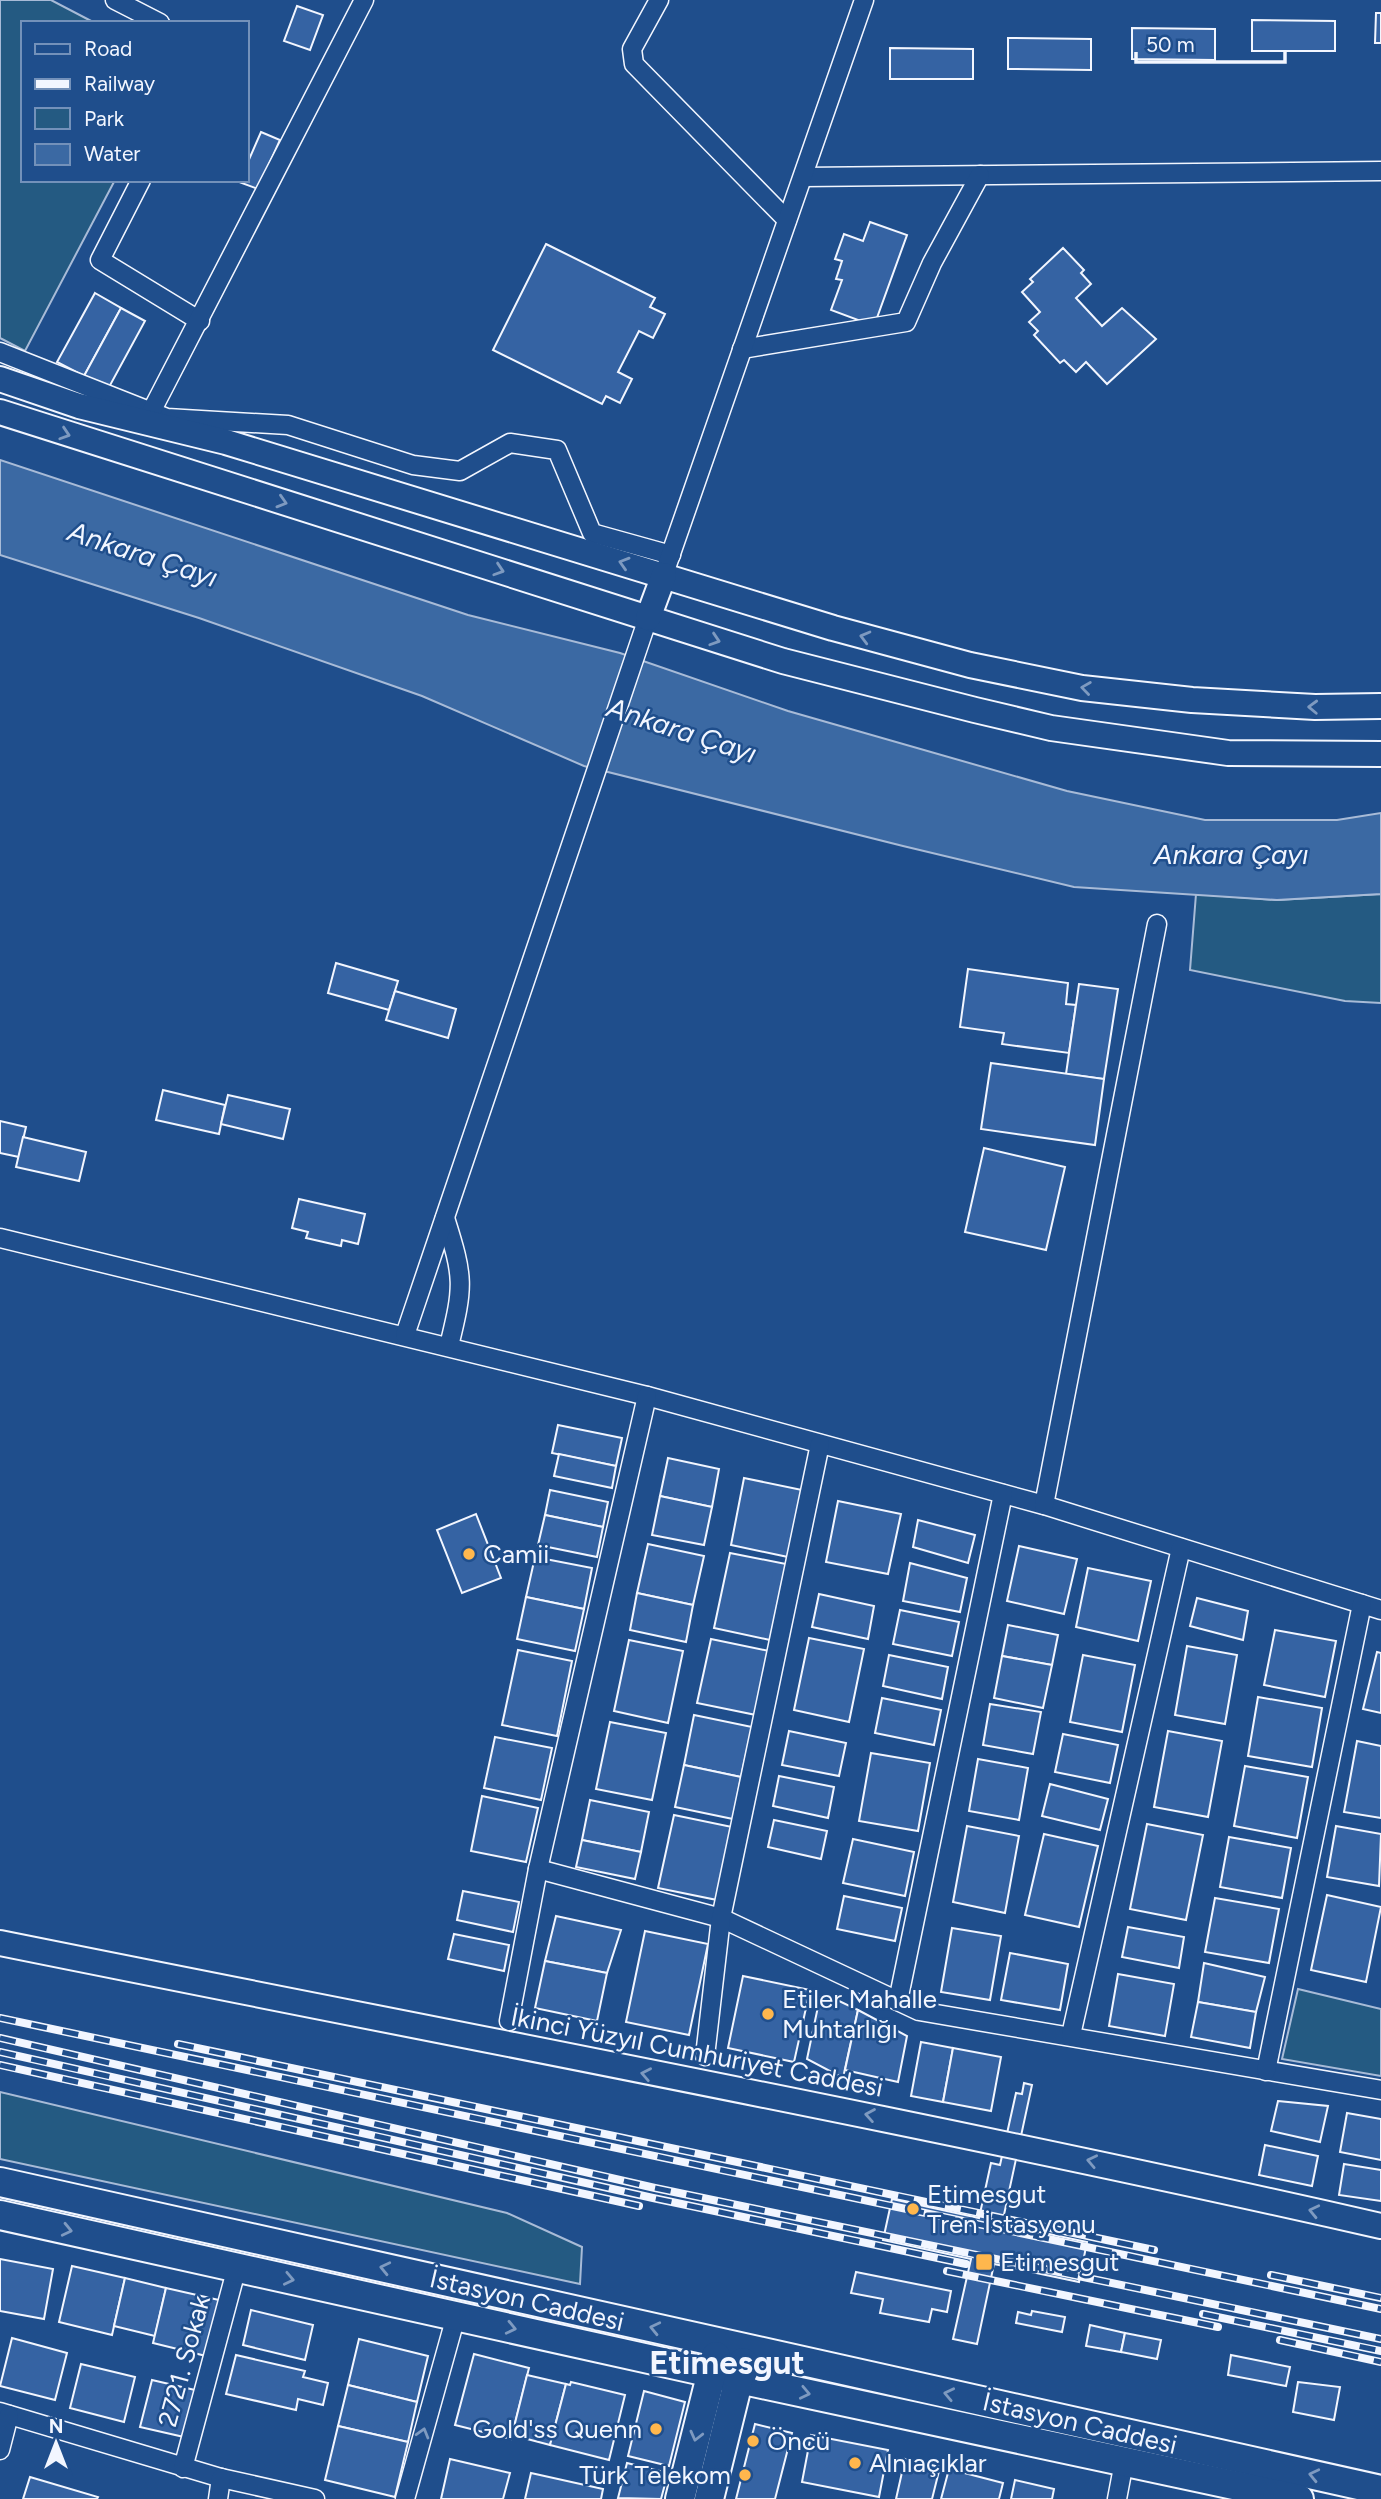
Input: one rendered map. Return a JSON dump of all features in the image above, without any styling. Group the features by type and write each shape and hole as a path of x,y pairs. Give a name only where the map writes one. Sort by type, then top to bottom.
{"main road":[{"path":"0,379 79,406 226,442 496,527 667,565 833,628 970,665 1082,688 1315,707 1381,706"},
{"path":"0,412 783,661 1051,728 1228,753 1381,754"},
{"path":"648,618 667,565"},
{"name":"İkinci Yüzyıl Cumhuriyet Caddesi","path":"0,1943 700,2084 909,2123 1381,2226"},
{"name":"İstasyon Caddesi","path":"0,2182 1381,2490"},
{"name":"İstasyon Caddesi","path":"0,2215 725,2376 1299,2499"},
{"path":"680,2499 725,2376 733,2346"},
{"path":"709,2499 725,2376"}],"street":[{"path":"115,0 156,21"},
{"path":"151,412 364,0"},
{"path":"659,0 632,50 634,64 788,220"},
{"path":"0,352 167,418 288,425 413,465 460,471 510,443 557,450 592,533 667,565 864,0"},
{"path":"803,177 1381,171"},
{"path":"742,348 906,321 932,263 981,175"},
{"path":"140,182 100,260 200,321"},
{"path":"405,1335 648,618"},
{"path":"1044,1505 1157,924"},
{"path":"445,1218 462,1278 461,1296 449,1346"},
{"path":"0,1238 647,1396 1044,1505 1381,1610"},
{"path":"509,2021 538,1869 647,1396"},
{"path":"705,2056 722,1918 820,1444"},
{"path":"898,2001 1003,1494"},
{"path":"1071,2035 1181,1548"},
{"path":"1266,2071 1362,1604"},
{"path":"538,1869 722,1918 919,2011 1381,2090"},
{"name":"2721. Sokak","path":"183,2468 237,2267"},
{"path":"405,2499 456,2316"},
{"path":"0,2450 5,2414 221,2479 315,2499"},
{"path":"1117,2499 1124,2462"},
{"path":"218,2499 221,2479"}],"green space":[{"path":"0,0 51,0 91,21 21,21 21,182 114,182 25,351 0,338"},
{"path":"1196,894 1277,900 1381,894 1381,1003 1345,1001 1190,970"},
{"path":"1298,1989 1381,2009 1381,2076 1282,2059"},
{"path":"0,2092 507,2213 582,2247 580,2284 0,2159"}],"water":[{"name":"Ankara Çayı","path":"0,460 468,615 620,653 788,711 1067,791 1205,820 1337,820 1381,813 1381,894 1277,900 1074,887 584,766 422,696 199,618 0,555"}],"building":[{"path":"297,6 323,15 310,50 284,41"},
{"path":"1376,13 1381,13 1381,43 1375,43"},
{"path":"1252,20 1335,21 1335,51 1252,51"},
{"path":"1132,28 1215,29 1215,60 1132,59"},
{"path":"1008,38 1091,39 1091,70 1008,69"},
{"path":"890,48 973,49 973,79 890,79"},
{"path":"261,132 280,140 258,189 239,182 248,182 248,162"},
{"path":"870,222 907,235 874,326 831,310 842,280 836,279 842,261 835,259 844,234 863,241"},
{"path":"546,244 655,298 650,307 665,314 653,338 639,331 618,372 632,379 620,403 606,396 602,404 493,350"},
{"path":"1063,248 1084,270 1081,273 1091,284 1076,298 1102,326 1122,308 1156,339 1107,384 1086,362 1076,372 1064,360 1060,363 1034,335 1038,331 1029,322 1040,312 1022,292 1033,282 1030,279"},
{"path":"95,293 121,308 84,376 57,362"},
{"path":"121,308 145,321 108,389 84,376"},
{"path":"336,963 398,981 389,1010 328,993"},
{"path":"968,969 1068,983 1066,1004 1076,1005 1069,1053 1002,1044 1004,1033 960,1027"},
{"path":"1079,984 1118,989 1104,1079 1066,1074"},
{"path":"395,991 456,1009 448,1038 386,1020"},
{"path":"991,1063 1104,1079 1095,1145 981,1129"},
{"path":"163,1090 225,1105 219,1134 156,1120"},
{"path":"228,1095 290,1109 283,1139 221,1124"},
{"path":"0,1121 26,1127 19,1157 0,1153"},
{"path":"23,1137 86,1152 79,1181 16,1167"},
{"path":"984,1148 1065,1167 1046,1250 965,1232"},
{"path":"299,1199 365,1214 358,1244 342,1240 341,1246 306,1238 308,1232 292,1228"},
{"path":"558,1425 622,1438 616,1466 552,1453"},
{"path":"559,1454 616,1466 612,1488 554,1476"},
{"path":"668,1458 719,1469 712,1507 660,1496"},
{"path":"744,1478 802,1490 788,1557 731,1545"},
{"path":"550,1490 608,1502 603,1527 545,1515"},
{"path":"660,1496 712,1507 704,1545 652,1535"},
{"path":"838,1501 901,1514 888,1574 826,1562"},
{"name":"Camii","path":"476,1514 501,1578 462,1593 437,1530"},
{"path":"545,1515 603,1527 597,1557 538,1545"},
{"path":"918,1520 975,1535 968,1563 913,1547"},
{"path":"648,1544 704,1556 693,1605 637,1593"},
{"path":"1019,1546 1077,1559 1064,1614 1007,1601"},
{"path":"730,1553 786,1564 770,1640 714,1628"},
{"path":"535,1557 592,1568 584,1609 526,1597"},
{"path":"910,1563 967,1578 960,1612 903,1601"},
{"path":"1088,1568 1151,1581 1138,1641 1076,1627"},
{"path":"637,1593 693,1605 686,1642 630,1630"},
{"path":"819,1594 874,1606 868,1639 812,1627"},
{"path":"526,1597 584,1609 575,1651 517,1639"},
{"path":"1197,1598 1248,1611 1243,1640 1190,1626"},
{"path":"900,1610 959,1622 952,1656 893,1644"},
{"path":"1008,1625 1058,1635 1052,1665 1002,1656"},
{"path":"1275,1630 1336,1641 1325,1697 1264,1685"},
{"path":"809,1638 864,1649 849,1722 794,1710"},
{"path":"711,1639 769,1651 756,1715 697,1703"},
{"path":"629,1640 683,1651 668,1723 614,1711"},
{"path":"1187,1646 1237,1655 1225,1724 1175,1715"},
{"path":"518,1650 572,1661 557,1736 502,1725"},
{"path":"1377,1652 1381,1653 1381,1713 1363,1709"},
{"path":"889,1655 948,1667 942,1699 883,1686"},
{"path":"1083,1655 1135,1665 1122,1732 1070,1722"},
{"path":"1002,1656 1052,1665 1043,1708 994,1698"},
{"path":"1258,1697 1322,1708 1312,1767 1248,1756"},
{"path":"882,1698 941,1710 934,1745 875,1733"},
{"path":"990,1704 1041,1712 1033,1754 983,1745"},
{"path":"694,1715 752,1727 741,1777 684,1765"},
{"path":"610,1722 666,1733 652,1800 596,1789"},
{"path":"789,1731 846,1743 839,1776 782,1765"},
{"path":"1168,1731 1222,1741 1208,1817 1154,1807"},
{"path":"1063,1734 1118,1745 1110,1783 1055,1772"},
{"path":"495,1737 552,1748 541,1800 484,1788"},
{"path":"1357,1741 1381,1746 1381,1818 1344,1812"},
{"path":"871,1753 930,1763 918,1831 859,1821"},
{"path":"978,1759 1028,1768 1019,1820 969,1811"},
{"path":"684,1765 741,1777 733,1819 675,1807"},
{"path":"1245,1766 1308,1777 1297,1838 1234,1826"},
{"path":"779,1776 834,1787 828,1818 773,1806"},
{"path":"1050,1784 1108,1799 1100,1830 1042,1816"},
{"path":"482,1796 538,1808 526,1862 471,1851"},
{"path":"590,1800 649,1812 641,1852 582,1840"},
{"path":"674,1815 732,1827 717,1900 658,1888"},
{"path":"774,1820 827,1831 821,1859 768,1847"},
{"path":"1147,1824 1203,1835 1186,1920 1130,1909"},
{"path":"967,1826 1019,1836 1005,1913 953,1902"},
{"path":"1336,1826 1381,1834 1379,1886 1327,1877"},
{"path":"1044,1834 1098,1846 1079,1927 1025,1915"},
{"path":"1229,1837 1291,1848 1282,1898 1220,1887"},
{"path":"853,1839 914,1852 905,1896 843,1883"},
{"path":"582,1840 641,1852 635,1879 576,1867"},
{"path":"463,1891 519,1902 513,1932 457,1920"},
{"path":"1327,1895 1381,1907 1366,1982 1311,1970"},
{"path":"844,1896 902,1908 895,1941 837,1929"},
{"path":"1215,1898 1279,1909 1269,1963 1205,1952"},
{"path":"556,1916 621,1930 607,1973 545,1961"},
{"path":"1128,1927 1184,1937 1179,1968 1122,1957"},
{"path":"952,1928 1001,1936 990,2000 941,1992"},
{"path":"645,1931 708,1944 689,2035 626,2022"},
{"path":"454,1934 509,1945 504,1971 448,1959"},
{"path":"1010,1953 1068,1964 1060,2010 1001,2000"},
{"path":"545,1961 607,1973 597,2021 535,2008"},
{"path":"1204,1963 1265,1977 1256,2012 1198,2002"},
{"path":"1118,1974 1174,1984 1165,2036 1109,2026"},
{"path":"743,1976 810,1990 794,2062 728,2048"},
{"path":"820,1997 835,1999 858,2010 843,2078 807,2059"},
{"path":"1198,2002 1256,2012 1250,2048 1191,2037"},
{"path":"858,2010 907,2036 898,2082 845,2070"},
{"path":"921,2042 953,2048 943,2102 911,2096"},
{"path":"953,2048 1001,2057 991,2111 943,2102"},
{"name":"Etimesgut Tren İstasyonu","path":"1024,2083 1032,2085 1002,2224 1087,2242 1079,2282 994,2264 977,2344 953,2339 971,2259 883,2240 892,2199 979,2218 991,2163 1000,2165 1016,2093 1022,2094"},
{"path":"1278,2101 1328,2106 1320,2142 1271,2131"},
{"path":"1347,2113 1381,2119 1381,2160 1340,2152"},
{"path":"1265,2145 1318,2156 1312,2186 1259,2175"},
{"path":"1344,2164 1381,2170 1381,2201 1339,2195"},
{"path":"0,2259 53,2269 44,2319 0,2311"},
{"path":"72,2266 125,2278 112,2335 59,2322"},
{"path":"856,2272 951,2291 947,2312 932,2309 929,2322 880,2313 883,2299 851,2293"},
{"path":"125,2278 166,2288 155,2336 114,2326"},
{"path":"166,2288 219,2300 206,2356 153,2343"},
{"path":"251,2310 313,2325 305,2360 243,2345"},
{"path":"1032,2311 1065,2317 1062,2332 1016,2323 1018,2312 1031,2315"},
{"path":"1090,2325 1125,2333 1121,2352 1086,2346"},
{"path":"1125,2333 1161,2340 1157,2359 1121,2352"},
{"path":"12,2338 67,2353 55,2400 0,2386"},
{"path":"359,2339 428,2356 417,2402 348,2385"},
{"path":"474,2354 529,2368 511,2439 455,2425"},
{"path":"236,2355 305,2371 303,2377 328,2383 323,2405 298,2399 296,2410 226,2394"},
{"path":"1231,2355 1290,2367 1286,2386 1228,2375"},
{"path":"81,2364 135,2377 124,2422 70,2408"},
{"path":"527,2375 566,2384 550,2445 512,2435"},
{"path":"152,2380 195,2390 184,2437 140,2427"},
{"path":"571,2382 625,2395 609,2460 550,2445 566,2384 570,2385"},
{"path":"1298,2382 1340,2387 1334,2420 1293,2412"},
{"path":"348,2385 417,2402 408,2442 338,2426"},
{"path":"644,2391 685,2402 669,2466 628,2456"},
{"path":"755,2424 792,2433 775,2499 736,2499"},
{"path":"338,2426 408,2442 395,2497 325,2480"},
{"path":"811,2435 888,2450 879,2497 802,2482"},
{"path":"450,2459 510,2473 503,2499 441,2499"},
{"path":"905,2459 940,2467 932,2499 896,2499"},
{"path":"627,2463 668,2473 661,2499 618,2498"},
{"path":"949,2469 1003,2483 999,2499 941,2499"},
{"path":"531,2473 603,2489 601,2499 525,2499"},
{"path":"30,2477 98,2497 23,2499"},
{"path":"1015,2480 1054,2489 1052,2499 1011,2499"}],"railway":[{"path":"0,2018 1381,2309"},
{"path":"0,2038 655,2188 1381,2339"},
{"path":"178,2044 1154,2250"},
{"path":"0,2052 653,2198 966,2264"},
{"path":"0,2065 639,2206"},
{"path":"947,2271 1218,2327"},
{"path":"1271,2275 1381,2298"},
{"path":"1203,2314 1381,2351"},
{"path":"1280,2340 1381,2362"}],"place":[{"name":"Camii","path":"469,1554"},
{"name":"Etiler Mahalle Muhtarlığı","path":"768,2014"},
{"name":"Etimesgut Tren İstasyonu","path":"913,2209"},
{"name":"Etimesgut","path":"984,2262"},
{"name":"Gold'ss Quenn","path":"656,2429"},
{"name":"Öncü","path":"753,2441"},
{"name":"Alnıaçıklar","path":"855,2463"},
{"name":"Türk Telekom","path":"745,2475"}],"district":[{"name":"Etimesgut","path":"727,2362"}]}
